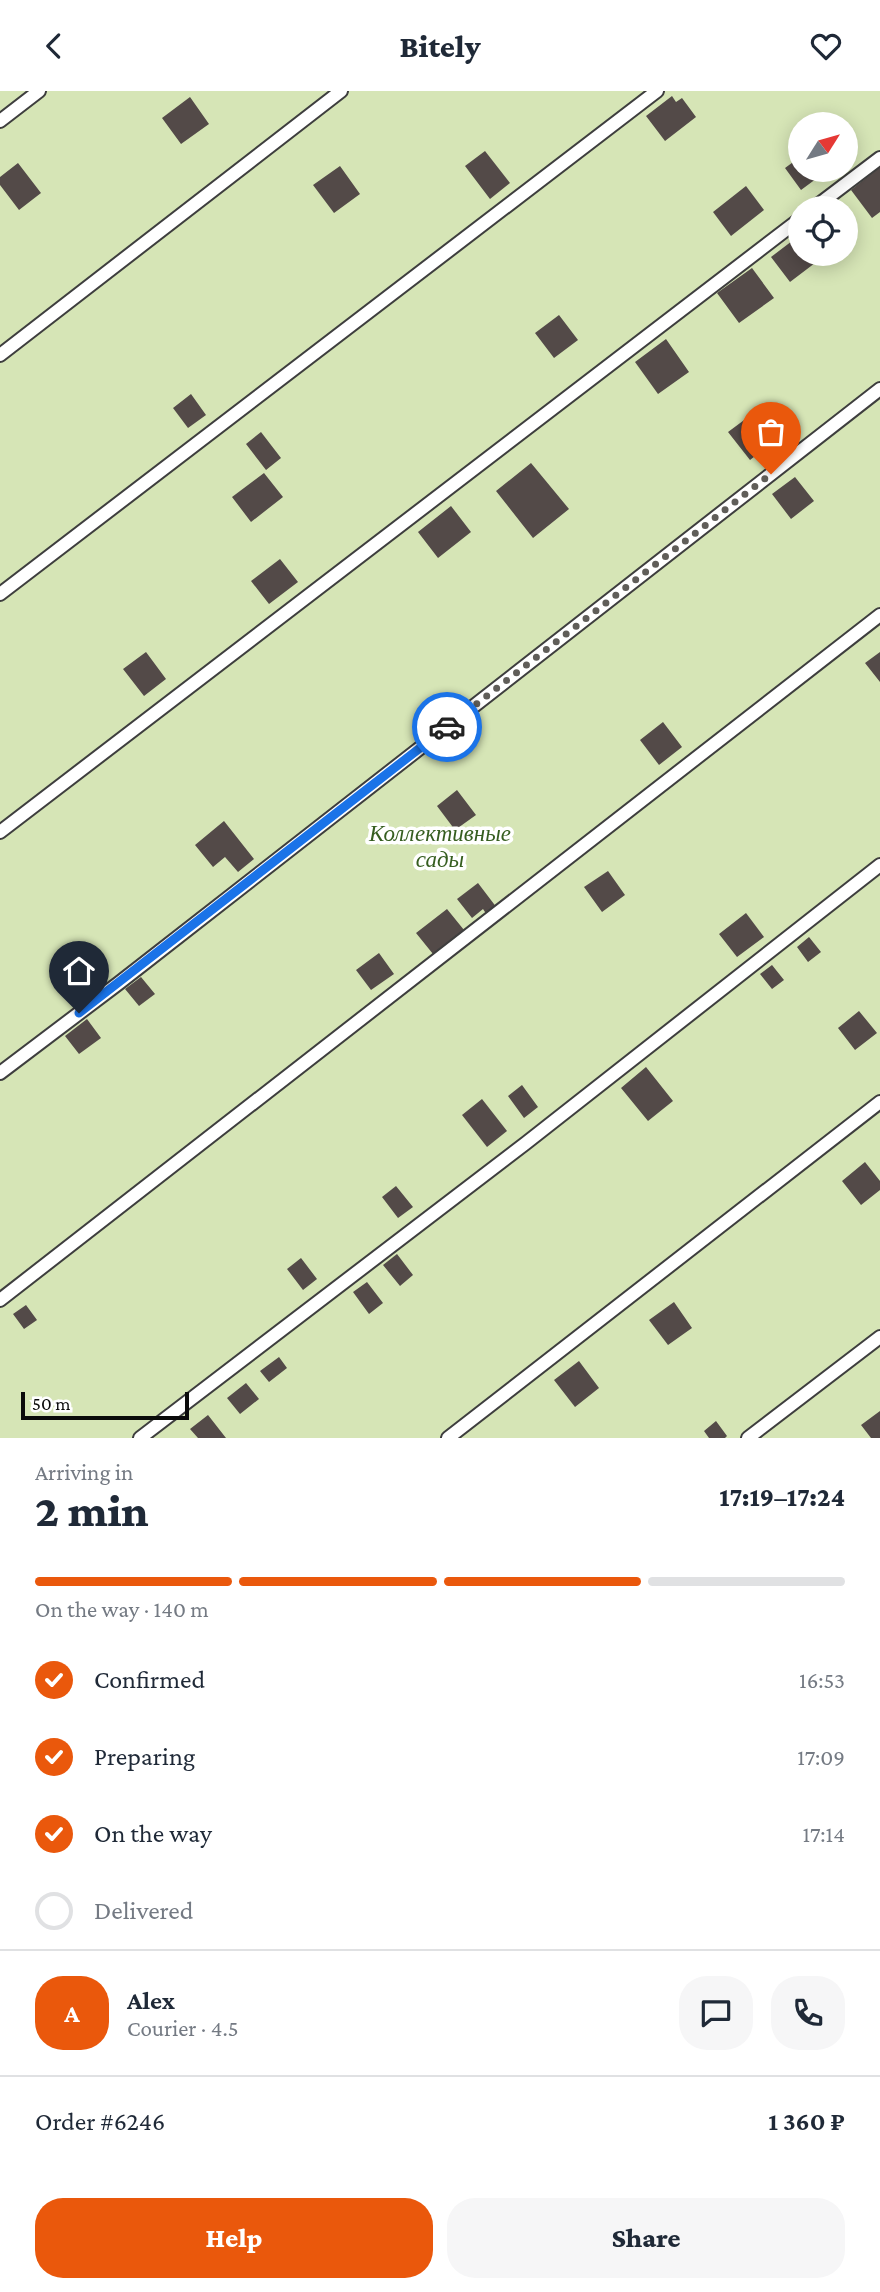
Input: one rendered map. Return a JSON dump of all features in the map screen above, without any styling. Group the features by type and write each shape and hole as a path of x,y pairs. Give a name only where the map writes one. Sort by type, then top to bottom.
{"lane":[{"path":"0,121 39,91"},
{"path":"0,355 341,91"},
{"path":"0,594 657,91"},
{"path":"830,196 880,157"},
{"path":"0,832 788,228"},
{"path":"0,1073 880,389"},
{"path":"0,1300 880,615"},
{"path":"140,1438 526,1143 880,865"},
{"path":"448,1438 880,1102"},
{"path":"748,1438 880,1337"}],"green space":[{"name":"Коллективные сады","path":"0,91 880,91 880,1438 0,1438"}],"building":[{"path":"672,96 676,102 682,98 696,117 665,141 646,116"},
{"path":"190,97 209,124 181,144 162,118"},
{"path":"485,151 510,183 490,199 465,166"},
{"path":"18,163 41,193 19,210 0,185 0,177"},
{"path":"340,166 360,194 334,213 313,185"},
{"path":"880,167 880,212 872,218 851,190"},
{"path":"795,182 812,182 801,190"},
{"path":"746,186 764,210 731,236 713,212"},
{"path":"788,244 788,266 811,266 790,282 771,257"},
{"path":"752,268 774,298 739,323 717,293"},
{"path":"559,315 578,340 554,358 535,333"},
{"path":"666,339 689,372 658,394 635,362"},
{"path":"191,394 206,415 188,428 173,408"},
{"path":"755,412 777,439 750,460 728,432"},
{"path":"261,432 281,458 266,470 246,444"},
{"path":"531,463 569,509 533,538 496,491"},
{"path":"264,473 283,497 251,522 232,497"},
{"path":"795,477 814,501 791,519 772,494"},
{"path":"451,506 471,532 438,558 418,532"},
{"path":"280,559 298,582 269,604 251,581"},
{"path":"146,652 166,679 144,696 123,669"},
{"path":"880,652 880,682 865,663"},
{"path":"663,722 682,747 659,765 640,740"},
{"path":"457,790 476,815 455,830 437,806"},
{"path":"224,821 254,859 238,872 225,857 213,867 195,845"},
{"path":"608,871 625,895 602,912 584,887"},
{"path":"478,883 497,908 487,915 483,909 472,918 457,899"},
{"path":"447,909 464,930 433,954 416,933"},
{"path":"746,913 764,937 737,957 719,934"},
{"path":"809,937 821,952 808,962 797,947"},
{"path":"379,953 394,974 371,990 356,970"},
{"path":"772,965 784,980 772,989 760,974"},
{"path":"141,977 155,994 139,1006 125,989"},
{"path":"859,1011 877,1033 855,1050 838,1028"},
{"path":"87,1019 101,1038 79,1054 65,1036"},
{"path":"646,1067 673,1101 648,1121 621,1088"},
{"path":"522,1085 538,1107 524,1118 508,1096"},
{"path":"482,1099 507,1131 487,1147 462,1115"},
{"path":"865,1162 880,1181 880,1190 861,1205 842,1181"},
{"path":"396,1186 413,1207 398,1218 382,1197"},
{"path":"397,1254 413,1275 400,1286 383,1265"},
{"path":"301,1258 317,1279 303,1290 287,1269"},
{"path":"367,1282 383,1303 369,1314 353,1292"},
{"path":"674,1302 692,1328 668,1345 649,1320"},
{"path":"26,1305 37,1320 24,1329 13,1314"},
{"path":"279,1357 287,1368 269,1382 260,1371"},
{"path":"579,1361 599,1388 575,1407 554,1380"},
{"path":"246,1383 259,1399 240,1414 227,1398"},
{"path":"880,1411 880,1438 871,1438 861,1425"},
{"path":"208,1415 226,1438 198,1438 190,1429"},
{"path":"716,1421 727,1436 725,1438 709,1438 704,1431"}],"way so far":[{"path":"447,727 771,474"}],"route":[{"path":"79,1013 447,727"}]}
